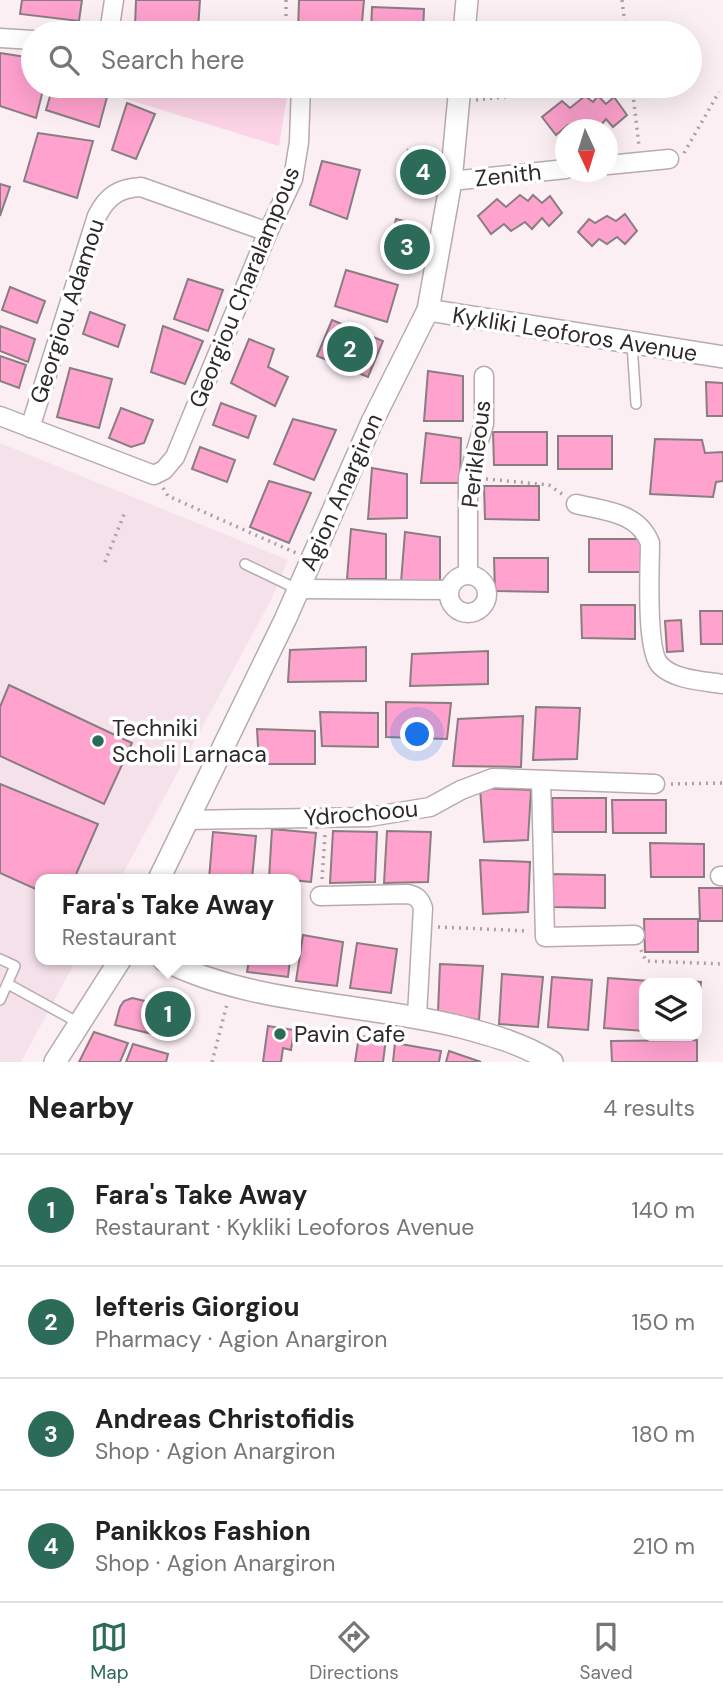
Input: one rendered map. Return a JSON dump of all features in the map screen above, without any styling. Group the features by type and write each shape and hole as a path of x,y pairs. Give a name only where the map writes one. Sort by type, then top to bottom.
{"street":[{"path":"111,21 114,0"},
{"path":"465,21 467,0"},
{"path":"0,38 21,39"},
{"name":"Georgiou Charalampous","path":"154,475 164,470 175,457 268,232 293,179 299,142 301,98"},
{"name":"Agion Anargiron","path":"161,874 298,589 372,422 428,310 451,181 459,98"},
{"path":"618,164 669,159"},
{"name":"Zenith","path":"451,181 555,170"},
{"name":"Georgiou Adamou","path":"30,428 103,202 127,188 141,187 268,232"},
{"name":"Kykliki Leoforos Avenue","path":"428,310 723,357"},
{"name":"Perikleous","path":"468,574 468,477 484,425 484,376"},
{"path":"0,416 154,475"},
{"path":"576,503 628,516 646,532 650,543 652,650 661,667 673,674 723,684"},
{"path":"468,574 479,578 486,587 486,600 480,609 467,613 450,603 448,590 455,579 468,574"},
{"path":"298,589 448,590"},
{"name":"Ydrochoou","path":"186,820 369,817 430,807 461,790 493,778 655,784"},
{"path":"541,780 545,937 635,935"},
{"path":"320,896 416,896 423,908 417,1016"},
{"path":"55,1062 117,965"},
{"path":"176,965 232,985 417,1016 522,1045 552,1062"}],"lane":[{"path":"632,343 636,404"},
{"path":"245,564 298,589"},
{"path":"0,959 15,967 0,1000"},
{"path":"8,984 79,1023"}],"path":[{"path":"286,0 286,21"},
{"path":"622,0 625,21"},
{"path":"669,159 686,152 719,92"},
{"path":"633,98 641,162"},
{"path":"154,475 168,496 311,559"},
{"path":"468,477 549,485 576,503"},
{"path":"105,562 125,512"},
{"path":"655,784 723,783"},
{"path":"320,896 326,818"},
{"path":"422,927 545,932"},
{"path":"635,935 646,961 723,964"},
{"path":"212,1062 232,985"}],"shaded area":[{"path":"123,98 287,98 279,146"},
{"name":"Techniki Scholi Larnaca","path":"0,443 288,560 270,602 123,874 35,874 35,965 73,965 21,1062 0,1062"}],"building":[{"path":"22,0 82,0 79,21 20,14"},
{"path":"136,0 200,0 199,21 135,21"},
{"path":"299,0 364,0 362,21 298,21"},
{"path":"372,7 424,9 424,21 371,21"},
{"path":"0,53 21,56 21,98 41,98 36,118 0,106"},
{"path":"50,98 107,98 99,127 46,110"},
{"path":"582,98 593,102 600,98 606,104 615,98 627,115 618,123 618,119 555,119 555,134 542,117 562,101 570,108"},
{"path":"127,103 155,114 136,159 112,150"},
{"path":"38,133 93,141 77,198 24,181"},
{"path":"408,150 430,153 425,191 403,188"},
{"path":"322,161 360,170 347,219 310,205"},
{"path":"0,184 10,187 0,216"},
{"path":"520,195 528,201 533,195 542,203 550,196 562,213 549,226 542,218 532,229 525,222 511,231 504,224 491,234 478,216 497,199 506,207"},
{"path":"625,214 637,231 625,244 617,237 607,244 599,239 592,246 578,232 589,219 595,223 607,216 616,221"},
{"path":"396,219 416,224 407,263 387,258"},
{"path":"346,270 398,285 387,322 335,306"},
{"path":"188,279 223,290 208,331 174,319"},
{"path":"10,287 45,301 37,323 2,310"},
{"path":"90,312 125,325 118,347 83,334"},
{"path":"332,320 383,341 368,377 317,356"},
{"path":"0,326 35,339 28,362 0,351"},
{"path":"163,326 203,341 185,384 151,372"},
{"path":"249,339 274,349 268,367 288,377 275,406 231,383"},
{"path":"0,356 26,365 19,388 0,381"},
{"path":"70,368 112,379 99,428 57,417"},
{"path":"428,371 463,376 463,421 424,421"},
{"path":"706,382 723,383 723,416 707,416"},
{"path":"221,403 256,416 248,438 213,425"},
{"path":"121,408 153,420 144,443 131,447 109,438"},
{"path":"293,419 336,430 314,480 274,464"},
{"path":"493,432 547,432 547,465 494,465"},
{"path":"426,433 461,438 460,483 421,483"},
{"path":"558,436 612,436 612,469 558,469"},
{"path":"655,439 702,440 705,453 723,452 723,481 716,482 713,497 650,494"},
{"path":"200,447 235,460 227,482 192,469"},
{"path":"372,468 407,474 407,518 368,519"},
{"path":"269,481 311,493 289,543 250,527"},
{"path":"484,486 539,486 539,520 485,519"},
{"path":"351,529 386,534 386,579 347,579"},
{"path":"405,532 440,537 440,581 401,582"},
{"path":"589,539 643,539 643,572 589,572"},
{"path":"494,558 548,558 548,592 495,591"},
{"path":"581,605 635,605 635,639 582,638"},
{"path":"700,611 723,611 723,644 701,644"},
{"path":"681,620 683,651 667,652 665,621"},
{"path":"366,647 366,681 288,682 290,650"},
{"path":"488,651 488,684 410,686 412,654"},
{"path":"9,685 132,743 104,804 0,756 0,707"},
{"path":"386,702 451,703 447,739 386,737"},
{"path":"536,707 580,708 577,759 533,760"},
{"path":"320,712 378,713 378,747 322,746"},
{"path":"523,716 521,767 453,766 458,719"},
{"path":"257,729 315,731 315,764 259,764"},
{"path":"0,784 98,824 76,874 35,874 35,889 0,873"},
{"path":"480,788 531,790 528,840 484,842"},
{"path":"552,798 606,798 606,832 553,832"},
{"path":"612,800 666,800 666,833 613,833"},
{"path":"272,829 316,833 311,882 301,881 301,874 269,874"},
{"path":"333,831 377,832 375,882 330,883"},
{"path":"387,831 431,832 428,882 384,883"},
{"path":"213,832 256,836 252,874 209,874"},
{"path":"650,843 704,844 704,877 651,877"},
{"path":"480,860 530,862 528,912 483,914"},
{"path":"551,874 605,875 605,908 552,907"},
{"path":"699,888 723,888 723,921 700,921"},
{"path":"644,919 698,919 698,952 645,952"},
{"path":"303,935 343,942 337,986 296,981 298,965 301,965"},
{"path":"357,943 397,949 391,993 350,988"},
{"path":"440,964 483,966 479,1020 438,1012"},
{"path":"248,965 289,965 288,977 247,972"},
{"path":"502,974 543,977 538,1027 499,1024"},
{"path":"552,977 592,980 588,1030 548,1027"},
{"path":"608,978 639,980 639,1031 604,1028"},
{"path":"132,998 180,1009 173,1039 115,1025 120,1007 124,1001"},
{"path":"268,1026 294,1030 291,1050 283,1048 281,1062 263,1062"},
{"path":"94,1032 128,1043 120,1062 79,1062"},
{"path":"359,1036 386,1039 383,1062 355,1062"},
{"path":"611,1041 697,1041 697,1062 612,1062"},
{"path":"395,1043 441,1051 439,1062 393,1062"},
{"path":"133,1044 168,1054 166,1062 126,1062"},
{"path":"449,1051 481,1062 446,1062"}],"place":[{"name":"Panikkos Fashion","path":"423,172"},
{"name":"Andreas Christofidis","path":"407,247"},
{"name":"lefteris Giorgiou","path":"350,349"},
{"name":"Techniki Scholi Larnaca","path":"98,741"},
{"name":"Fara's Take Away","path":"168,1014"},
{"name":"Pavin Cafe","path":"280,1034"}]}
